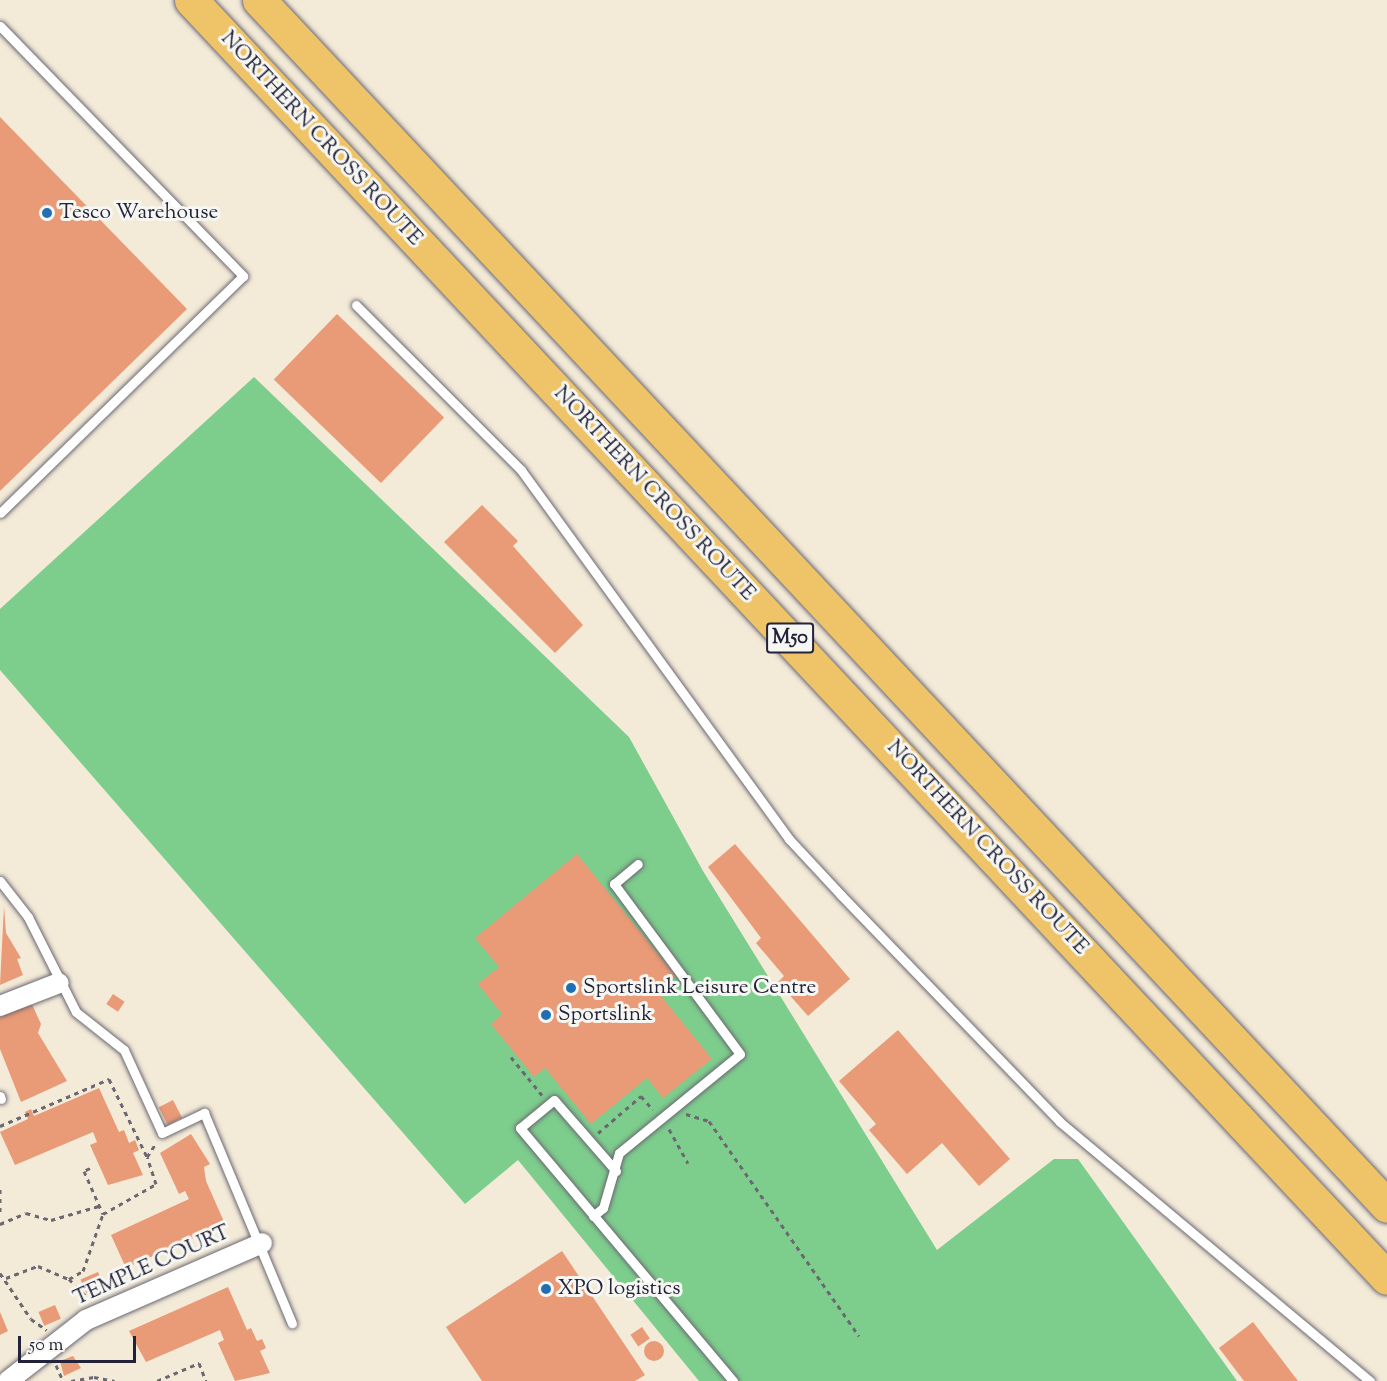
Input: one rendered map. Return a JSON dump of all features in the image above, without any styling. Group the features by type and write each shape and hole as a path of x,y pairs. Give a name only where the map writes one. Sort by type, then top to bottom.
{"highway":[{"name":"NORTHERN CROSS ROUTE","path":"190,0 1387,1278"},
{"name":"M50","path":"259,0 1387,1206"}],"street":[{"path":"0,1006 59,983"},
{"name":"TEMPLE COURT","path":"8,1381 57,1340 86,1320 262,1243"}],"lane":[{"path":"0,26 243,276 0,513"},
{"path":"356,305 521,470 789,839 841,895 1060,1122 1370,1381"},
{"path":"593,1216 603,1208 616,1171 619,1153 740,1054 614,884 638,864"},
{"path":"0,881 28,917 59,983 76,1012 124,1050 162,1133"},
{"path":"616,1171 554,1100 520,1128 733,1381"},
{"name":"TEMPLE COURT","path":"162,1133 204,1113 262,1243 292,1323"}],"path":[{"path":"511,1056 549,1104"},
{"path":"0,1126 109,1079 147,1157 156,1184 103,1214 83,1271 69,1279"},
{"path":"667,1127 683,1114 709,1121 859,1336"},
{"path":"147,1157 162,1133"},
{"path":"90,1168 84,1171 103,1214"},
{"path":"0,1189 0,1216"},
{"path":"0,1224 27,1213 51,1220 99,1206"},
{"path":"6,1278 38,1266 69,1279 89,1299"},
{"path":"0,1273 6,1278 32,1319 57,1340"},
{"path":"157,1381 198,1363 206,1381"},
{"path":"71,1381 94,1377 115,1381"}],"green space":[{"name":"Sportslink","path":"254,377 629,737 703,871 937,1250 1054,1159 1078,1159 1237,1381 699,1381 518,1160 465,1204 0,670 0,609"}],"building":[{"name":"Tesco Warehouse","path":"0,117 187,309 0,491"},
{"path":"337,314 444,418 381,483 274,379"},
{"path":"482,505 518,541 513,546 583,625 555,653 444,542"},
{"path":"735,844 850,979 808,1016 778,982 784,976 756,943 761,938 708,867"},
{"name":"Sportslink Leisure Centre","path":"577,854 676,976 657,991 712,1059 663,1098 647,1078 591,1124 545,1068 534,1077 491,1024 502,1014 478,984 499,967 475,938"},
{"path":"4,906 6,933 21,958 17,959 23,975 0,985"},
{"path":"113,994 125,1002 118,1012 106,1004"},
{"path":"31,1002 41,1024 38,1033 67,1081 21,1102 0,1049 0,1017"},
{"path":"898,1030 1010,1159 979,1186 942,1143 907,1174 869,1130 876,1124 839,1081"},
{"path":"99,1088 119,1132 124,1130 129,1143 135,1140 139,1150 133,1153 143,1175 108,1185 90,1145 97,1142 93,1132 15,1165 0,1132 28,1119 25,1112 31,1109 34,1116"},
{"path":"173,1100 182,1118 168,1125 159,1107"},
{"path":"191,1134 210,1164 204,1167 206,1181 225,1224 126,1268 111,1235 189,1199 185,1191 179,1194 160,1153"},
{"name":"XPO logistics","path":"562,1251 645,1375 635,1381 482,1381 446,1327"},
{"path":"98,1272 104,1286 86,1293 81,1279"},
{"path":"228,1287 247,1330 251,1328 257,1341 262,1339 266,1348 260,1351 270,1373 235,1381 218,1343 224,1340 220,1330 146,1362 129,1331"},
{"path":"55,1305 61,1319 44,1326 38,1312"},
{"path":"0,1312 8,1331 0,1335"},
{"path":"1253,1322 1298,1381 1244,1381 1219,1348"},
{"path":"642,1327 650,1339 638,1346 630,1335"},
{"path":"654,1341 661,1344 664,1351 661,1358 654,1361 647,1358 644,1351 647,1344"},
{"path":"73,1356 81,1368 64,1376 60,1361"}],"place":[{"name":"Tesco Warehouse","path":"47,213"},
{"name":"Sportslink Leisure Centre","path":"571,988"},
{"name":"Sportslink","path":"546,1015"},
{"name":"XPO logistics","path":"546,1289"}]}
